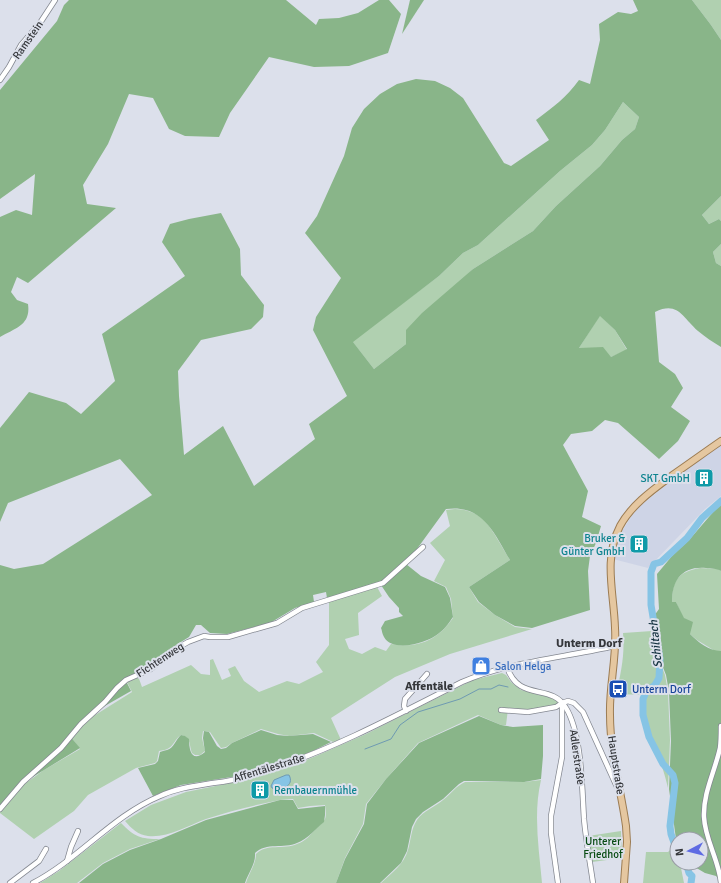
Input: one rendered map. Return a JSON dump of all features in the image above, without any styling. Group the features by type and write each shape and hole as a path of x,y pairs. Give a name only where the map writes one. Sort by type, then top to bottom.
{"main road":[{"path":"615,647 616,627 611,587 610,556 620,526 628,514 650,492 721,441"},
{"name":"Hauptstraße","path":"615,647 610,702 610,724 628,842 624,883"}],"street":[{"name":"Ramstein","path":"0,80 21,45 40,23 55,0"},
{"name":"Fichtenweg","path":"0,809 23,782 61,748 82,724 106,702 117,688 126,680 151,669 174,650 188,642 204,636 228,637 277,623 302,608 383,583 423,547"},
{"name":"Affentälestraße","path":"33,883 67,861 136,808 160,796 195,785 244,778 291,763 342,741 478,675 615,647"},
{"path":"507,668 510,676 518,686 549,695 558,699 562,703 562,757 551,816 551,833 558,883"},
{"path":"406,710 404,706 405,699 427,674"},
{"path":"501,710 528,712 556,707 568,701 574,703 583,712 621,795"},
{"name":"Adlerstraße","path":"562,703 566,707 572,722 578,750 586,838 593,883"},
{"path":"721,726 720,747 706,791 704,818 707,836 720,874 721,883"},
{"path":"67,861 78,831"},
{"path":"10,883 40,861 46,849"}],"shaded area":[{"path":"721,445 721,496 705,509 648,568 613,559 619,536 639,507 685,470"}],"green space":[{"path":"69,0 286,0 316,25 319,19 339,18 358,13 379,0 389,0 401,14 388,53 349,66 314,67 269,57 230,113 219,137 185,136 169,129 153,98 129,94 108,144 83,185 87,204 116,208 28,283 17,277 11,292 17,300 28,304 27,317 25,321 17,328 0,337 0,217 16,210 32,215 35,174 0,199 0,90 57,21 64,5"},
{"path":"410,0 424,0 402,34"},
{"path":"633,0 692,0 721,40 721,196 702,215 709,224 719,219 721,221 721,244 713,252 716,263 721,266 721,347 701,333 674,309 669,308 655,312 659,362 675,374 683,388 671,407 690,421 678,441 659,459 618,423 605,420 592,431 571,434 563,445 588,491 582,517 601,526 590,556 588,571 590,610 532,628 515,626 495,615 479,602 469,587 510,560 486,522 469,511 446,509 406,564 421,576 445,587 450,598 453,617 445,628 438,634 426,641 410,645 395,645 388,642 383,636 381,628 385,621 403,616 399,612 399,608 389,597 379,582 327,598 326,592 313,595 314,602 295,608 270,623 227,634 210,633 201,625 196,625 189,637 176,645 148,669 125,679 131,691 103,707 100,704 69,735 80,748 31,778 16,790 0,809 0,565 14,569 43,564 152,495 120,459 8,503 0,522 0,428 29,392 66,403 81,414 115,381 102,334 185,276 162,242 170,224 221,213 240,249 241,275 264,305 263,317 251,329 201,340 178,371 184,455 223,426 254,486 315,439 309,424 347,396 313,330 316,317 341,278 305,233 317,216 344,156 352,128 364,109 380,94 397,84 416,79 435,81 450,88 463,98 504,163 511,166 549,140 536,120 564,97 579,80 590,84 600,40 599,24 618,12 631,14 638,11","holes":["623,102 639,117 635,129 622,140 600,166 556,206 533,231 473,269 422,313 406,330 406,344 374,369 353,342 439,276 463,253 478,245 560,171 592,145 605,130","600,316 615,330 627,349 611,357 603,347 579,348"]},
{"path":"692,0 721,0 721,40 711,25"},
{"path":"623,102 639,117 635,129 622,140 600,166 556,206 533,231 473,269 406,344 374,369 352,341 439,276 463,253 478,245 560,171 592,145 605,130"},
{"path":"721,196 721,221 719,219 709,224 702,215"},
{"path":"721,244 721,266 716,263 713,252"},
{"path":"600,315 615,330 627,350 611,357 579,348"},
{"path":"721,503 721,571 717,569 698,568 685,572 676,581 672,594 672,602 676,602 684,618 693,622 690,634 708,648 721,651 721,882 716,876 702,871 709,871 709,831 675,831 669,789 671,741 669,692 666,675 657,652 653,629 654,616 659,609 657,574 672,556 689,540"},
{"path":"455,509 469,511 482,518 493,532 510,560 469,587 478,602 495,615 515,627 532,629 450,654 395,677 331,718 341,740 333,742 314,733 289,736 261,729 226,747 221,748 210,732 203,731 202,738 205,751 200,755 195,755 192,753 187,737 181,735 169,748 159,751 157,761 155,763 136,768 88,795 74,811 34,839 0,813 0,810 16,790 44,770 80,749 71,737 92,717 132,692 127,682 138,676 142,687 191,665 201,674 210,675 210,660 213,659 222,680 231,676 228,669 235,666 244,681 259,692 287,681 299,684 323,672 316,662 329,645 329,602 377,587 382,596 358,613 359,635 345,639 349,649 362,654 375,647 386,651 391,644 419,644 434,637 447,626 453,618 451,599 446,587 434,581 445,560 430,543 450,526 446,510"},
{"path":"700,568 718,569 721,571 721,651 715,651 690,634 676,602 672,603 673,588 678,578 686,572"},
{"path":"652,631 656,652 665,675 668,692 670,740 668,788 645,721 644,703 646,695 616,694 622,664 623,633"},
{"path":"502,673 521,690 548,696 558,701 557,704 555,706 524,711 508,709 506,725 501,725 478,715 418,743 366,804 363,824 345,858 336,883 246,883 254,865 256,854 265,849 292,846 305,840 325,819 325,805 298,808 293,799 280,800 224,813 177,831 155,836 148,836 138,833 125,821 151,805 186,792 245,780 294,765 366,734 473,680"},
{"path":"479,716 501,725 513,727 543,725 541,779 524,782 464,781 416,819 412,827 407,851 401,863 380,883 336,883 345,859 364,824 367,804 386,779 419,743"},
{"path":"261,730 277,735 288,736 313,734 331,742 313,751 267,769 244,775 181,785 153,796 138,768 155,764 158,761 160,752 169,749 181,735 189,739 192,754 197,756 205,752 203,738 204,731 209,732 217,746 221,749 226,748 232,743"},
{"path":"541,780 537,806 537,819 542,883 381,883 404,860 408,850 413,827 417,820 465,782 524,782"},
{"path":"280,800 293,800 298,809 325,806 324,822 301,841 292,845 264,848 255,853 253,865 245,883 79,883 103,864 130,850 206,820"},
{"path":"121,823 138,836 143,838 160,839 130,849 103,863 77,883 40,883 59,871"},
{"name":"Unterer Friedhof","path":"621,831 622,858 592,862 588,836"},
{"path":"669,851 669,871 682,871 684,883 643,883 646,852"}],"water":[{"path":"289,775 289,785 279,789 272,788 271,786 274,780"}],"waterway":[{"name":"Schiltach","path":"671,831 675,783 673,775 663,764 649,737 643,715 643,699 646,692 655,685 659,678 660,659 651,605 651,572 654,564 661,562 687,538 702,518 721,501"},
{"path":"365,749 391,739 400,725 418,712 460,699 479,689 491,689 499,685 508,687"},
{"name":"Schiltach","path":"688,871 692,876 691,883"}],"place":[{"name":"SKT GmbH","path":"704,478"},
{"name":"Bruker & Günter GmbH","path":"639,544"},
{"name":"Salon Helga","path":"481,666"},
{"name":"Unterm Dorf","path":"618,689"},
{"name":"Rembauernmühle","path":"260,790"}],"district":[{"name":"Unterm Dorf","path":"589,643"},
{"name":"Affentäle","path":"429,686"}]}
